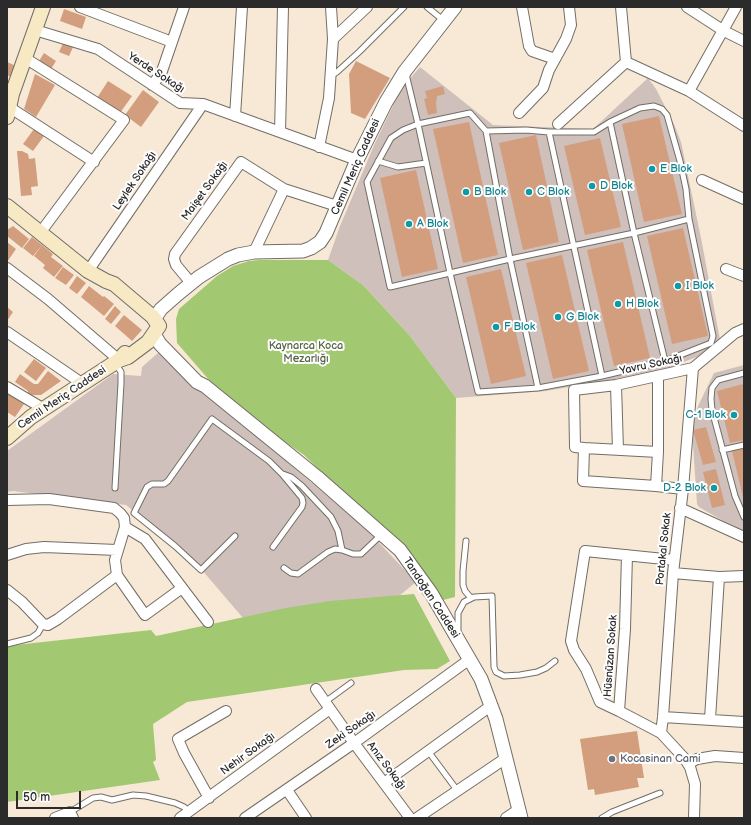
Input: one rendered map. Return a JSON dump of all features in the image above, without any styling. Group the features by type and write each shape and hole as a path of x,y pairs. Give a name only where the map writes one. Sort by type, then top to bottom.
{"main road":[{"path":"9,103 43,7"},
{"path":"7,206 88,271 114,284 155,327"},
{"name":"Cemil Meriç Caddesi","path":"7,438 22,424 117,361 155,327"}],"street":[{"path":"80,7 172,42"},
{"path":"152,85 161,74 184,7"},
{"path":"235,116 242,7"},
{"path":"280,132 283,7"},
{"path":"319,146 329,98 333,39 331,7"},
{"path":"333,39 367,7"},
{"name":"Cemil Meriç Caddesi","path":"155,327 166,305 191,283 219,264 238,255 254,252 303,251 320,242 326,233 357,160 381,111 405,72 455,7"},
{"path":"522,7 529,46 532,51 555,59"},
{"path":"519,113 543,88 549,70 566,39 571,25 569,7"},
{"path":"620,7 626,62"},
{"path":"687,7 724,31 744,41"},
{"path":"689,92 736,7"},
{"name":"Yerde Sokağı","path":"35,30 98,49 180,103 203,104 357,160"},
{"path":"25,58 124,120 40,233"},
{"path":"626,62 689,92 744,126"},
{"path":"558,124 626,62"},
{"path":"9,103 94,162"},
{"name":"Leylek Sokağı","path":"88,271 203,104"},
{"name":"Maişet Sokağı","path":"191,283 176,265 174,259 175,254 241,162 284,189 338,206"},
{"path":"702,180 744,198"},
{"path":"254,252 284,189"},
{"name":"Cemil Meriç Caddesi","path":"155,327 174,306 219,264"},
{"path":"7,268 48,299 117,361"},
{"path":"726,269 744,276"},
{"name":"Tandoğan Caddesi","path":"155,327 201,377 205,386 317,477 400,550 431,593 481,679 492,705 519,814"},
{"name":"Yavru Sokağı","path":"584,448 575,447 574,390 616,385 658,377 693,368 735,333 744,329"},
{"path":"7,332 83,384"},
{"name":"Portakal Sokak","path":"661,732 664,717 674,560 683,489 693,368"},
{"path":"656,486 658,452 658,377"},
{"path":"616,385 618,450"},
{"path":"7,387 44,409"},
{"path":"658,452 584,448 583,481 683,489"},
{"path":"7,500 49,499 114,508 124,518 125,527 117,550 115,565 116,575 145,615 182,588"},
{"path":"680,508 744,537"},
{"path":"125,527 145,539 208,622"},
{"path":"7,555 26,549 44,546 117,550"},
{"path":"619,711 600,702 586,669 574,650 571,641 585,551 674,560"},
{"name":"Hüsnüzan Sokak","path":"627,555 625,629 619,711 661,732 680,752 693,774 696,807 694,818"},
{"path":"673,573 719,577 744,576"},
{"path":"7,590 22,602 43,624 48,625 116,575"},
{"path":"710,719 719,577"},
{"name":"Zeki Sokağı","path":"245,818 354,743 470,659"},
{"name":"Anız Sokağı","path":"316,689 410,818"},
{"name":"Nehir Sokağı","path":"180,818 209,798 327,705"},
{"path":"384,783 492,705"},
{"path":"209,798 184,753 178,739 226,711"},
{"path":"664,717 744,722"},
{"path":"688,764 697,760 715,756 744,758"},
{"path":"417,818 506,758"},
{"path":"287,790 306,818"},
{"path":"506,818 519,814"},
{"path":"55,818 72,815"}],"lane":[{"path":"330,76 337,72 359,52 404,7"},
{"path":"427,7 444,21"},
{"path":"405,72 478,392 538,388 602,376 665,360 711,343 713,336 689,219 686,189 680,161 666,115 662,109 654,106 640,108 610,122 594,132 549,132 526,130 486,131"},
{"path":"538,388 510,259 486,131 470,113 418,124 403,130 391,138 367,182 390,287 510,259 574,246 689,219"},
{"path":"610,122 634,232 665,360"},
{"path":"549,132 602,376"},
{"path":"378,161 398,167 426,163"},
{"path":"115,488 121,383 121,372 117,361"},
{"path":"744,373 718,380 712,388 711,399 712,410 722,450 735,496 744,517"},
{"path":"235,536 201,570 175,546 134,513 148,487 152,484 164,484 168,481 212,419 269,461 302,498 302,507 273,547"},
{"path":"722,450 744,444"},
{"path":"282,474 291,477 302,486 331,517 338,531 342,550"},
{"path":"284,568 291,573 298,574 331,550 342,550 353,554 361,554 382,534"},
{"path":"466,541 463,585 465,591 471,598"},
{"path":"456,636 459,632 458,613 464,602 471,598 492,596 494,668 498,674 504,676 537,672 546,668 555,661"},
{"path":"7,644 31,638 38,633 43,624"},
{"path":"327,705 351,684"},
{"path":"428,750 457,790"},
{"path":"602,818 612,812 660,793"},
{"path":"72,815 93,798 101,797 112,800 133,795 146,796 175,803 184,807 189,812"}],"shaded area":[{"path":"420,67 493,125 593,129 648,78 656,89 674,124 681,142 720,340 699,356 661,371 546,391 456,398 410,336 363,285 328,260 340,226 375,143 401,89"},
{"path":"159,352 369,532 416,582 399,596 318,603 243,618 190,556 126,505 13,491 7,492 7,451 113,374 141,376 142,367"},
{"path":"744,365 744,531 725,522 699,507 697,504 692,430 698,406 714,373"}],"green space":[{"name":"Kaynarca Koca Mezarlığı","path":"328,260 363,285 410,336 456,398 455,597 443,600 404,546 349,499 304,455 240,411 210,381 177,343 176,319 179,309 217,276 233,266 249,261"},
{"path":"414,594 450,661 437,669 404,670 187,702 153,724 156,760 153,762 160,780 7,802 7,646 151,630 156,636 286,608 329,601"}],"building":[{"path":"64,9 86,17 82,29 60,21"},
{"path":"64,41 74,45 69,56 59,52"},
{"path":"44,53 56,61 51,69 39,61"},
{"path":"356,61 390,78 365,119 351,113 349,74"},
{"path":"7,62 16,66 11,77 7,75"},
{"path":"35,74 55,85 36,117 24,109"},
{"path":"108,81 132,96 120,113 97,98"},
{"path":"443,86 445,94 437,96 437,113 428,115 424,99 427,98 425,91"},
{"path":"143,90 159,102 141,127 125,115"},
{"name":"E Blok","path":"659,116 682,214 644,222 622,124"},
{"name":"B Blok","path":"469,122 498,255 463,263 433,129"},
{"path":"34,129 44,136 33,151 23,144"},
{"name":"C Blok","path":"536,135 559,242 523,250 499,143"},
{"name":"D Blok","path":"600,138 621,227 585,235 564,146"},
{"path":"17,151 22,151 28,154 29,159 35,158 38,186 31,187 32,195 21,196"},
{"name":"A Blok","path":"416,170 438,269 402,277 380,178"},
{"path":"13,226 29,239 22,248 7,236 7,230"},
{"name":"I Blok","path":"683,228 708,336 672,344 647,236"},
{"path":"32,237 42,245 33,256 23,248"},
{"path":"7,242 16,249 7,262"},
{"name":"H Blok","path":"623,242 650,358 614,366 587,250"},
{"path":"42,245 53,254 51,257 63,266 54,277 43,268 45,265 34,256"},
{"name":"G Blok","path":"562,255 589,371 553,379 526,263"},
{"path":"63,267 74,275 66,285 55,278"},
{"name":"F Blok","path":"501,269 526,376 491,384 466,277"},
{"path":"77,276 86,283 77,294 69,288"},
{"path":"89,286 114,304 104,316 81,297"},
{"path":"115,306 121,312 111,324 105,319"},
{"path":"7,307 13,312 7,321"},
{"path":"124,315 142,330 132,341 115,326"},
{"path":"34,359 46,368 36,381 24,372"},
{"path":"48,371 61,381 41,395 28,395 28,391 15,382 20,374 34,384 38,384"},
{"name":"C-1 Blok","path":"743,384 744,440 730,443 717,391"},
{"path":"7,393 24,404 15,417 7,412"},
{"path":"706,427 716,462 703,465 693,430"},
{"path":"744,448 744,497 743,497 732,451"},
{"name":"D-2 Blok","path":"716,469 725,505 712,508 703,472"},
{"name":"Kocasinan Cami","path":"637,731 644,778 637,778 639,787 595,795 594,789 588,790 580,739"}],"place":[{"name":"E Blok","path":"652,169"},
{"name":"D Blok","path":"592,186"},
{"name":"B Blok","path":"466,192"},
{"name":"C Blok","path":"529,192"},
{"name":"A Blok","path":"409,224"},
{"name":"I Blok","path":"678,286"},
{"name":"H Blok","path":"618,304"},
{"name":"G Blok","path":"558,317"},
{"name":"F Blok","path":"496,327"},
{"name":"C-1 Blok","path":"734,415"},
{"name":"D-2 Blok","path":"714,488"},
{"name":"Kocasinan Cami","path":"612,759"}]}
